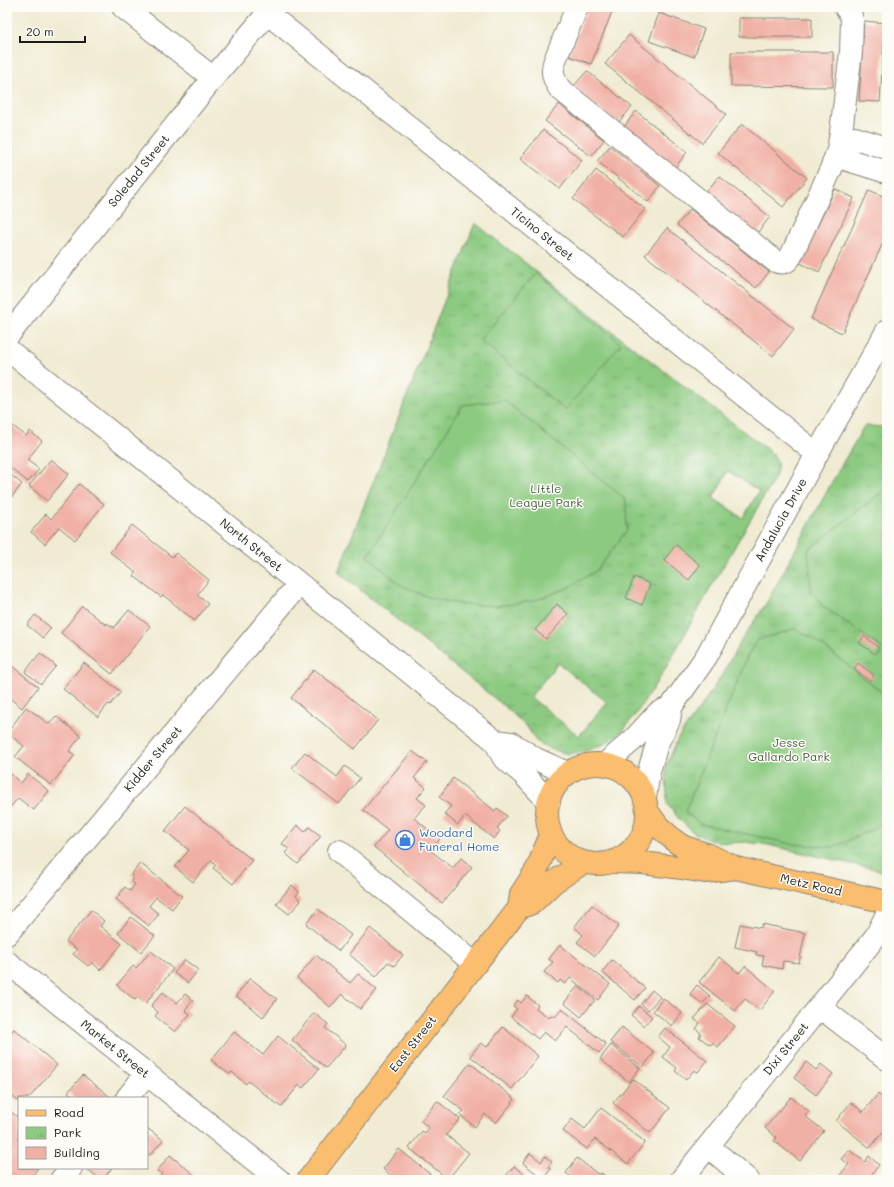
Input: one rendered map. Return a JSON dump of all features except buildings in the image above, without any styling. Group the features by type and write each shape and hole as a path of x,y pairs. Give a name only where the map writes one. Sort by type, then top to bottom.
{"main road":[{"path":"605,764 630,776 639,784 646,805 645,827 634,849 625,856 613,862 599,864 573,860 564,854 556,844 549,828 549,802 552,791 558,781 567,773 579,768 605,764"},
{"name":"Metz Road","path":"646,805 658,826 676,842 684,847 709,855 736,868 887,902"},
{"name":"East Street","path":"308,1180 518,908 521,894 537,869 551,834"},
{"name":"East Street","path":"518,908 532,903 554,882 584,862"},
{"name":"Metz Road","path":"613,862 649,864 705,872 736,868"}],"street":[{"path":"123,7 213,78"},
{"path":"577,7 552,67 554,78 560,89 774,261 784,263 789,260 842,146 851,52 852,20 850,13 845,7"},
{"name":"Soledad Street","path":"7,337 213,78 270,10"},
{"name":"Ticino Street","path":"270,10 817,454"},
{"path":"842,146 855,138 887,148"},
{"path":"842,146 848,160 887,172"},
{"name":"Andalucia Drive","path":"646,805 649,771 657,744 669,720 671,707 706,657 817,454 887,331"},
{"name":"North Street","path":"7,349 495,741 503,757 524,775 549,802"},
{"name":"Kidder Street","path":"7,934 299,584"},
{"name":"Andalucia Drive","path":"605,764 633,740 658,713 671,707"},
{"name":"North Street","path":"495,741 511,743 536,759 567,773"},
{"path":"339,851 474,964"},
{"name":"Dixi Street","path":"681,1180 876,936 887,914"},
{"name":"Market Street","path":"7,962 280,1180"},
{"path":"820,1007 887,1059"},
{"path":"128,1097 146,1074"},
{"path":"708,1146 748,1180"},
{"path":"62,1180 70,1169"}],"green space":[{"name":"Little League Park","path":"475,223 601,323 768,450 777,462 775,478 667,666 643,704 622,732 604,744 587,751 568,754 551,749 536,741 528,728 509,710 338,572","holes":["728,471 759,491 743,518 713,498","558,663 607,702 579,736 530,697"]},
{"path":"536,273 621,344 565,410 480,340"},
{"path":"504,400 626,500 627,530 597,570 568,588 533,601 496,606 461,604 430,598 399,584 368,556 463,405"},
{"name":"Jesse Gallardo Park","path":"864,426 887,427 887,872 764,844 744,842 727,843 709,840 693,832 680,820 667,804 666,767 678,738 720,678 741,641 767,602"},
{"path":"887,488 887,652 823,606 811,591 808,550"},
{"path":"795,629 814,639 887,696 887,821 834,847 792,844 701,824 685,812 747,657 757,640"}],"place":[{"name":"Woodard Funeral Home","path":"405,840"}]}
